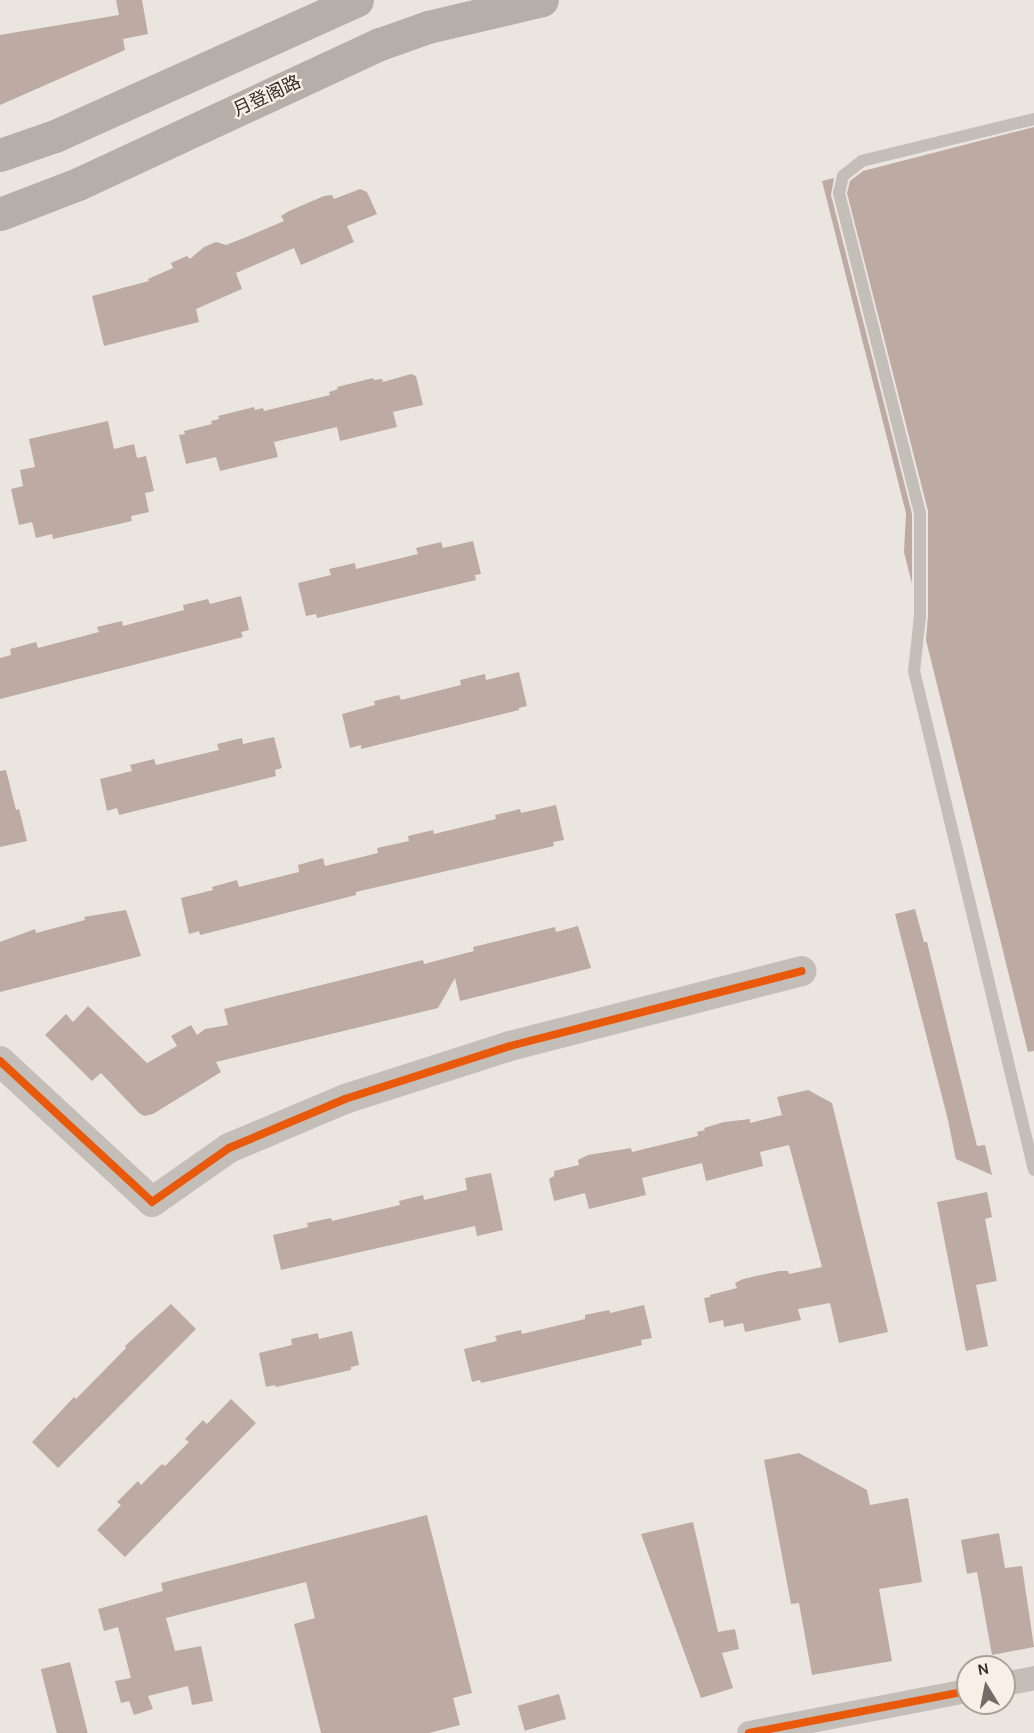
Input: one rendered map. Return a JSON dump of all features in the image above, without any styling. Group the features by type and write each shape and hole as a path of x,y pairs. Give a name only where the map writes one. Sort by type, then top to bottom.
{"main road":[{"path":"0,155 55,136 357,0"},
{"name":"月登阁路","path":"0,214 78,184 380,44 460,19 542,0"}],"street":[{"path":"0,1061 152,1202 229,1148 345,1099 510,1046 802,971"},
{"path":"1016,1682 1034,1678"},
{"path":"749,1733 956,1693"}],"lane":[{"path":"1034,119 862,161 843,176 839,194 920,513 920,616 914,671 1034,1170"}],"building":[{"path":"116,0 142,0 148,34 123,39 125,50 0,105 0,35 119,15"},
{"path":"1034,127 1034,1051 1028,1052 926,640 928,511 847,193 850,181 863,171"},
{"path":"834,178 831,195 912,514 912,584 904,552 906,513 822,181"},
{"path":"360,189 367,192 377,214 347,226 354,242 301,265 294,248 236,273 242,289 196,309 199,322 104,346 92,296 149,281 148,279 173,268 171,263 187,256 190,259 204,247 216,242 226,245 249,236 284,221 281,216 289,211 324,196 332,195 334,199"},
{"path":"411,374 416,376 423,405 393,412 397,427 340,441 337,427 274,442 278,457 220,471 216,457 186,464 179,435 185,434 184,431 212,424 211,421 219,419 218,416 254,407 255,410 263,408 264,411 330,395 329,392 338,389 337,387 373,378 374,380 382,379 383,382"},
{"path":"108,421 114,449 134,444 137,458 146,456 154,491 145,493 149,512 131,516 132,521 53,539 52,534 36,538 32,522 19,525 11,489 23,486 20,470 35,467 29,439"},
{"path":"473,541 481,574 475,575 476,580 317,618 316,614 306,616 298,583 331,575 329,569 355,563 356,569 418,554 416,548 441,542 443,548"},
{"path":"241,596 249,630 241,632 243,637 0,699 0,658 11,655 10,649 36,642 38,648 99,632 97,627 122,621 123,626 184,610 183,605 208,599 210,604"},
{"path":"519,672 527,706 519,710 361,749 361,745 350,748 342,714 375,705 374,701 399,695 401,700 461,685 460,680 485,674 486,680"},
{"path":"274,737 282,768 275,770 276,776 119,815 117,808 107,811 100,779 132,771 130,765 154,759 156,765 219,750 217,744 242,738 243,744"},
{"path":"6,770 27,841 0,847 0,771"},
{"path":"556,805 564,840 553,842 554,846 356,892 356,895 200,935 199,931 189,934 181,898 213,890 212,887 237,880 239,887 299,872 298,865 323,858 325,866 378,853 377,848 409,841 408,836 433,830 434,834 496,819 495,815 520,809 521,813"},
{"path":"915,909 924,942 927,942 977,1146 985,1145 992,1175 956,1159 895,914"},
{"path":"126,910 141,956 0,992 0,942 35,929 36,933 85,920 84,917"},
{"path":"578,926 591,968 460,1001 455,978 438,1008 216,1062 221,1072 153,1114 144,1116 101,1073 92,1081 45,1035 66,1014 73,1022 88,1006 147,1063 177,1046 171,1036 191,1025 197,1035 205,1029 228,1025 224,1009 423,960 424,964 474,951 473,947 555,927 556,932"},
{"path":"808,1090 832,1103 888,1332 839,1343 830,1303 798,1309 801,1320 745,1332 743,1323 724,1327 723,1320 709,1323 704,1298 710,1295 737,1288 735,1283 743,1279 779,1271 788,1271 789,1274 822,1267 789,1145 760,1152 763,1166 706,1181 702,1163 642,1178 646,1195 589,1209 585,1193 554,1201 549,1179 554,1176 554,1171 579,1165 578,1160 588,1155 631,1148 632,1152 698,1136 697,1132 705,1130 704,1128 724,1122 750,1119 750,1123 782,1115 777,1097"},
{"path":"491,1173 503,1230 477,1236 475,1226 281,1270 273,1235 308,1227 307,1223 331,1218 332,1221 400,1205 399,1201 423,1195 424,1200 467,1190 465,1178"},
{"path":"987,1192 992,1217 985,1219 997,1281 976,1285 988,1346 966,1351 937,1202"},
{"path":"171,1304 196,1329 58,1468 32,1442 74,1397 76,1399 126,1348 125,1346"},
{"path":"644,1305 652,1338 641,1340 642,1345 481,1383 480,1380 472,1382 464,1349 497,1341 495,1336 521,1330 522,1334 585,1319 585,1315 609,1310 610,1313"},
{"path":"352,1331 359,1365 351,1367 351,1370 276,1387 275,1385 266,1387 259,1353 292,1345 291,1339 318,1333 319,1339"},
{"path":"231,1399 256,1423 125,1557 97,1530 121,1505 117,1502 138,1481 141,1485 162,1464 165,1466 189,1442 185,1439 203,1420 207,1424"},
{"path":"799,1453 867,1490 870,1505 908,1498 922,1582 879,1589 892,1661 812,1675 799,1603 791,1604 764,1460"},
{"path":"427,1515 472,1693 453,1698 460,1725 429,1733 321,1733 294,1624 315,1618 306,1582 166,1618 175,1651 201,1646 213,1701 192,1705 188,1686 148,1696 153,1709 134,1715 129,1701 121,1703 115,1681 131,1678 118,1627 104,1631 98,1609 163,1591 161,1583"},
{"path":"693,1522 718,1632 735,1629 739,1649 722,1653 733,1688 701,1698 641,1534"},
{"path":"999,1533 1005,1568 1022,1566 1034,1647 992,1655 977,1572 967,1574 961,1540"},
{"path":"70,1662 88,1733 57,1733 41,1669"},
{"path":"559,1694 566,1719 525,1731 518,1706"}],"cycle path":[{"path":"0,1061 152,1202 229,1148 345,1099 510,1046 802,971"},
{"path":"749,1733 956,1693"}]}
